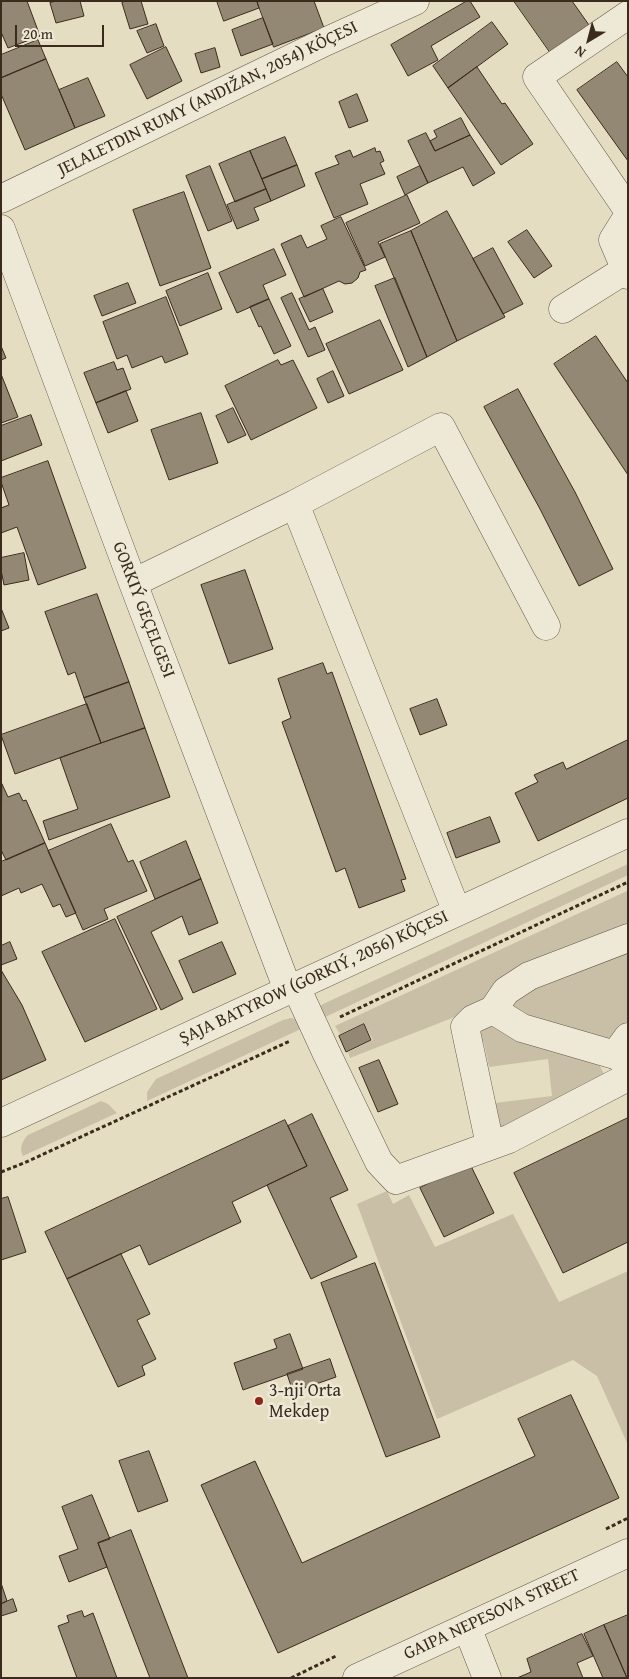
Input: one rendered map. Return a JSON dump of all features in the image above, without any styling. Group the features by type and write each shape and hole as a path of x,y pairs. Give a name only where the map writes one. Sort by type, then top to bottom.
{"street":[{"name":"JELALETDIN RUMY (ANDIŽAN, 2054) KÖÇESI","path":"1,198 327,41 415,1"},
{"path":"628,15 537,77 628,210"},
{"path":"563,309 626,273 613,240 628,216"},
{"name":"GORKIÝ GEÇELGESI","path":"1,229 133,583 292,988 326,1052 379,1162 396,1180 490,1145"},
{"path":"133,583 295,504 441,427 546,626"},
{"path":"295,504 457,912"},
{"name":"ŞAJA BATYROW (GORKIÝ, 2056) KÖÇESI","path":"1,1123 628,833"},
{"path":"624,1058 508,1139 490,1145 465,1027 473,1019 493,1010 506,991 528,976 628,938"},
{"path":"493,1010 522,1028 624,1058"},
{"name":"GAIPA NEPESOVA STREET","path":"357,1678 628,1553"},
{"path":"467,1627 487,1678"}],"path":[{"path":"1,1172 24,1163"}],"shaded area":[{"path":"628,864 628,875 321,1019 319,1007 323,1004"},
{"path":"627,891 628,928 470,1011 350,1058 348,1052 373,1040 364,1023 340,1034 335,1026"},
{"path":"628,948 628,1020 614,1036 606,1039 521,1017 511,1008 516,995"},
{"path":"291,1018 299,1020 305,1027 147,1101 147,1092 156,1079"},
{"path":"487,1025 595,1060 604,1074 501,1128 495,1103 552,1096 548,1059 489,1067 484,1043 477,1034"},
{"path":"101,1101 108,1104 117,1113 23,1156 21,1151 22,1145 28,1135"},
{"path":"387,1191 393,1204 409,1195 435,1247 513,1214 559,1302 628,1271 628,1445 597,1376 573,1360 437,1419 357,1204"}],"building":[{"path":"1,1 27,1 40,36 8,48 1,32"},
{"path":"57,1 80,1 84,16 56,23 50,3"},
{"path":"126,1 141,1 148,24 130,29 122,3"},
{"path":"217,1 257,1 259,8 224,21"},
{"path":"257,1 314,1 324,28 274,47"},
{"path":"470,1 480,17 431,46 438,60 408,76 391,45"},
{"path":"514,1 572,1 589,25 550,52"},
{"path":"263,18 273,44 241,56 232,30"},
{"path":"492,22 508,44 448,88 433,66"},
{"path":"156,24 164,46 147,53 137,31"},
{"path":"38,40 46,59 1,78 1,55"},
{"path":"166,47 182,81 147,99 130,65"},
{"path":"215,48 220,67 201,73 195,54"},
{"path":"46,59 75,128 25,150 1,94 1,78"},
{"path":"617,62 628,77 628,161 577,90"},
{"path":"477,67 502,104 505,103 533,144 501,165 448,88"},
{"path":"88,78 105,116 75,128 59,90"},
{"path":"357,94 368,121 349,128 339,102"},
{"path":"461,118 470,135 435,151 430,141 437,137 434,131"},
{"path":"426,133 435,151 470,135 495,173 473,186 463,167 428,183 408,141"},
{"path":"285,137 297,165 262,179 250,151"},
{"path":"375,148 376,152 380,151 384,161 380,163 385,174 360,184 368,204 334,218 315,173 339,164 335,156 350,150 353,157"},
{"path":"250,151 266,189 235,202 219,164"},
{"path":"297,165 305,186 271,201 262,179"},
{"path":"210,166 232,221 208,231 186,176"},
{"path":"420,166 428,183 405,195 397,177"},
{"path":"266,189 271,201 254,208 259,220 237,229 227,205"},
{"path":"184,192 211,268 160,286 133,210"},
{"path":"407,195 420,223 378,242 385,257 365,266 346,223"},
{"path":"447,211 505,317 457,341 411,231"},
{"path":"341,217 366,270 360,272 358,278 352,283 345,284 339,281 304,297 281,244 301,235 307,248 327,239 321,226"},
{"path":"527,230 552,266 534,278 508,242"},
{"path":"411,231 457,341 427,357 380,244"},
{"path":"493,248 523,304 503,314 473,259"},
{"path":"274,249 286,275 263,285 269,299 237,313 219,273"},
{"path":"208,273 222,309 180,326 166,291"},
{"path":"395,278 427,357 408,367 375,286"},
{"path":"128,283 136,303 102,316 94,296"},
{"path":"323,289 333,312 310,322 299,299"},
{"path":"292,293 309,330 315,327 325,350 308,357 281,298"},
{"path":"166,297 188,354 165,363 162,356 132,368 127,355 117,359 103,322"},
{"path":"269,299 291,346 274,354 250,307"},
{"path":"380,320 403,370 349,394 326,344"},
{"path":"596,336 628,383 628,475 554,364"},
{"path":"1,346 6,358 1,360"},
{"path":"278,360 281,365 293,360 317,408 251,440 225,386"},
{"path":"114,362 117,370 123,368 131,389 96,403 84,373"},
{"path":"333,371 344,396 328,403 317,379"},
{"path":"1,374 18,417 1,423"},
{"path":"518,389 575,492 613,569 579,586 540,509 484,407"},
{"path":"126,391 138,421 108,433 96,403"},
{"path":"233,408 246,435 228,443 216,416"},
{"path":"201,413 218,463 169,480 151,430"},
{"path":"31,415 42,445 1,461 1,426"},
{"path":"48,461 86,568 38,585 17,527 1,533 1,508 9,505 1,478"},
{"path":"24,553 29,580 4,585 1,558"},
{"path":"245,570 273,649 229,664 201,585"},
{"path":"97,594 129,682 84,698 75,672 68,675 45,612"},
{"path":"1,608 9,628 1,631"},
{"path":"323,663 327,674 332,672 406,879 401,880 405,891 359,908 345,868 336,872 282,722 291,718 278,679"},
{"path":"129,682 145,728 101,743 84,698"},
{"path":"437,699 447,725 420,735 410,709"},
{"path":"87,704 101,743 15,774 1,735"},
{"path":"145,728 170,797 49,840 43,821 78,809 60,758"},
{"path":"628,740 628,798 538,841 515,793 538,782 534,775 563,762 566,769"},
{"path":"2,784 8,797 19,793 23,801 26,800 45,843 6,860 1,850"},
{"path":"490,817 500,842 456,858 447,833"},
{"path":"111,824 128,862 133,860 147,891 104,909 108,919 83,930 48,851"},
{"path":"186,841 201,879 155,899 140,862"},
{"path":"45,843 76,913 66,917 60,904 53,907 42,884 21,893 19,888 1,896 1,862"},
{"path":"201,879 218,923 189,935 182,916 151,932 183,999 161,1010 117,917"},
{"path":"115,919 157,1009 85,1042 42,952"},
{"path":"10,942 17,959 1,965 1,946"},
{"path":"222,942 236,974 193,993 179,961"},
{"path":"1,970 22,1005 46,1060 1,1080"},
{"path":"364,1024 371,1040 346,1052 339,1036"},
{"path":"379,1060 398,1104 378,1112 359,1068"},
{"path":"312,1114 348,1190 330,1198 357,1257 311,1279 267,1185 307,1166 288,1126"},
{"path":"628,1118 628,1242 563,1273 514,1173"},
{"path":"285,1120 307,1166 232,1202 241,1222 149,1265 140,1245 67,1279 45,1232"},
{"path":"470,1164 494,1213 444,1237 420,1188"},
{"path":"8,1197 26,1252 1,1260 1,1199"},
{"path":"121,1254 150,1314 137,1320 156,1359 142,1366 145,1375 118,1387 67,1279"},
{"path":"375,1263 440,1437 386,1457 321,1283"},
{"path":"290,1334 303,1369 243,1390 234,1363 277,1348 274,1340"},
{"path":"330,1359 336,1377 293,1392 287,1374"},
{"path":"571,1395 619,1498 278,1653 201,1485 255,1461 302,1563 535,1456 518,1419"},
{"path":"149,1451 168,1501 138,1512 119,1461"},
{"path":"92,1495 110,1539 98,1543 107,1567 69,1582 59,1556 78,1549 62,1507"},
{"path":"131,1530 188,1678 150,1678 107,1567 98,1543"},
{"path":"1,1583 7,1601 1,1604"},
{"path":"13,1599 17,1611 1,1616 1,1604"},
{"path":"82,1611 84,1617 93,1613 117,1678 77,1678 58,1626 69,1622 67,1616"},
{"path":"628,1615 628,1678 627,1678 604,1625"},
{"path":"604,1625 627,1678 603,1678 584,1634"},
{"path":"582,1634 593,1656 577,1663 583,1678 517,1678 531,1672 527,1659"}],"place":[{"name":"3-nji Orta Mekdep","path":"259,1401"}]}
